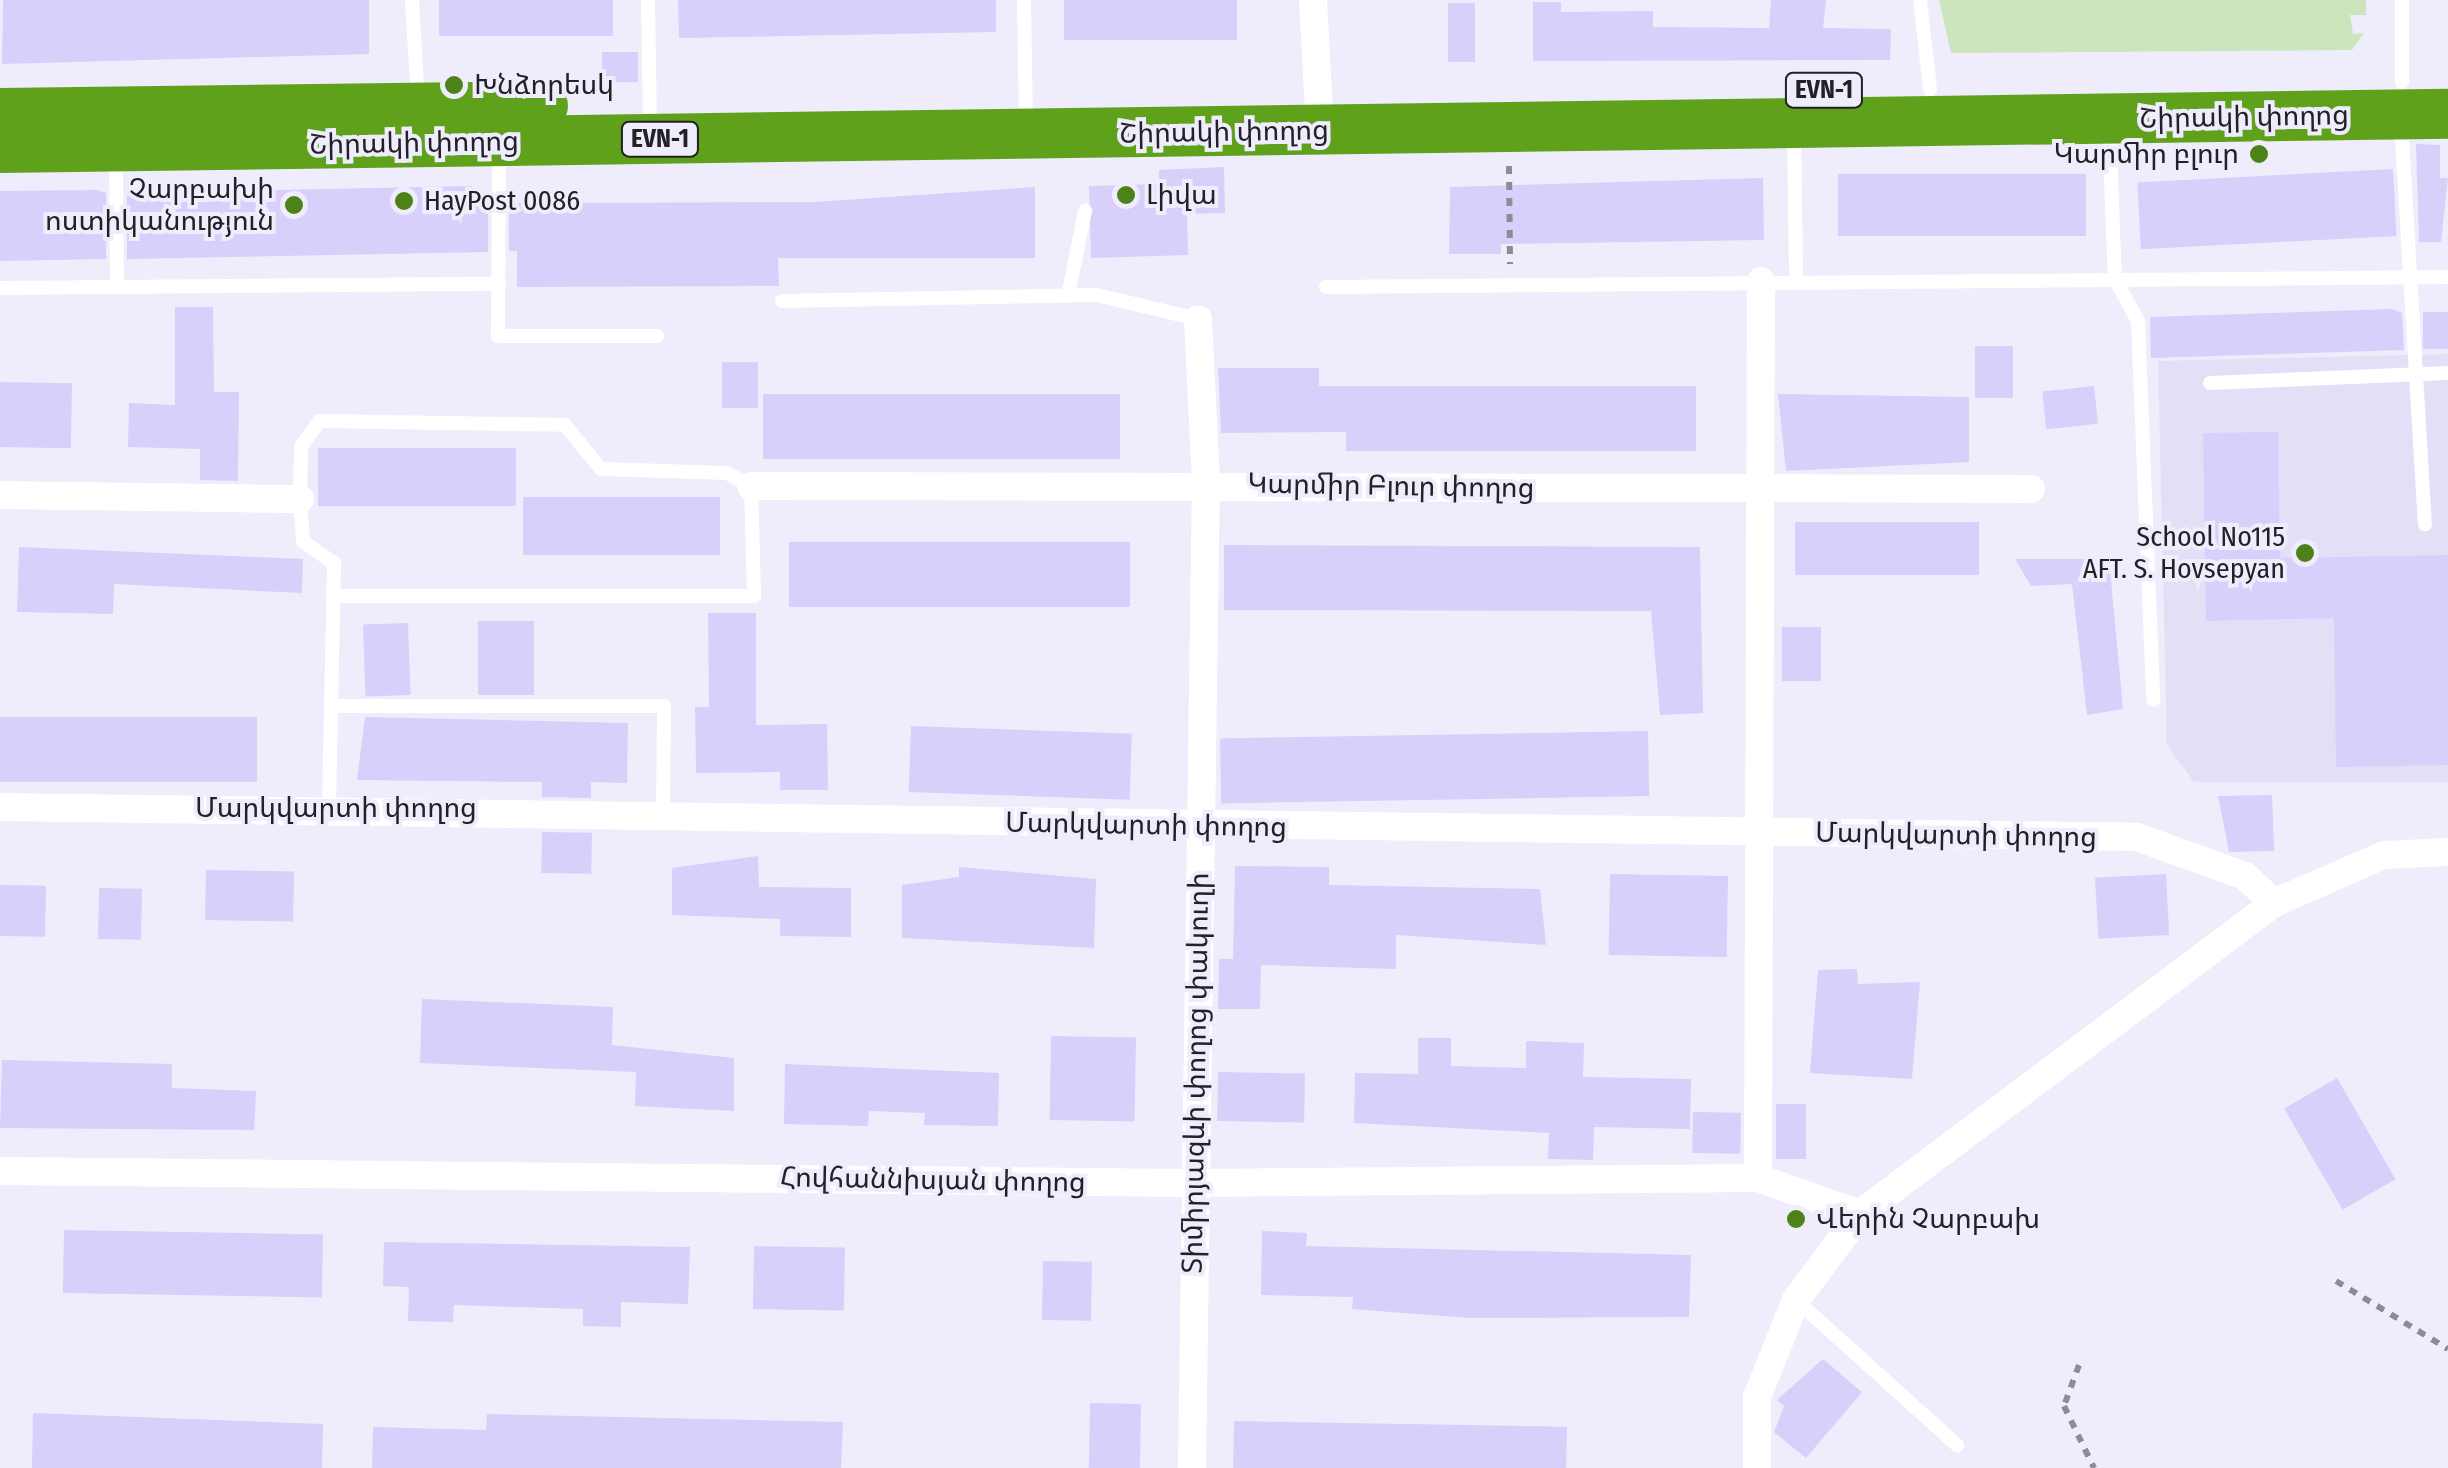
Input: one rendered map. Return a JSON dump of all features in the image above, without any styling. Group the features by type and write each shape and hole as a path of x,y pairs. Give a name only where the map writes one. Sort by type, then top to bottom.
{"highway":[{"name":"Շիրակի փողոց","path":"0,148 116,147 498,124 1319,114 1930,89 2425,98"},
{"name":"Շիրակի փողոց","path":"1319,114 1794,124 2109,119 2425,98"},
{"name":"Շիրակի փողոց","path":"0,112 418,108 498,124"}],"street":[{"path":"1313,0 1319,114"},
{"path":"1758,1178 1766,833 1757,493 1762,281"},
{"name":"Տիմիրյազևի փողոց փակուղի","path":"1192,1468 1193,1183 1206,482 1198,319"},
{"name":"Կարմիր Բլուր փողոց","path":"751,486 1206,482 1757,493 2031,488"},
{"path":"0,496 300,498"},
{"name":"Մարկվարտի փողոց","path":"0,806 329,806 1200,827 2137,837 2246,876 2274,903"},
{"path":"1757,1468 1757,1396 1796,1300 1860,1214 2274,903 2384,855 2448,852"},
{"name":"Հովհաննիսյան փողոց","path":"0,1171 1193,1183 1758,1178 1860,1214"}],"lane":[{"path":"412,0 418,108"},
{"path":"648,0 650,122"},
{"path":"1024,0 1026,118"},
{"path":"1920,0 1930,89"},
{"path":"2402,0 2425,98 2404,277 2419,374 2426,524"},
{"path":"2109,119 2116,279 2138,321 2153,700"},
{"path":"498,124 498,336 657,336"},
{"path":"1794,124 1796,280"},
{"path":"116,147 118,287"},
{"path":"1068,296 1085,212"},
{"path":"1326,287 1510,282 2448,277"},
{"path":"0,288 498,284"},
{"path":"782,301 1125,298 1198,319"},
{"path":"2210,382 2448,373"},
{"path":"329,806 334,563 304,541 300,498 301,447 318,422 565,424 601,469 727,473 751,486 754,596 336,596"},
{"path":"334,706 664,706 663,812"},
{"path":"1796,1300 1957,1446"}],"path":[{"path":"1509,155 1510,282"},
{"path":"2336,1281 2448,1349"},
{"path":"2079,1365 2064,1406 2094,1468"}],"shaded area":[{"name":"School No115 AFT. S. Hovsepyan","path":"2448,354 2448,782 2194,782 2167,745 2158,361"}],"green space":[{"path":"1939,0 2366,0 2366,15 2350,15 2353,34 2364,33 2352,50 1951,53"}],"building":[{"path":"3,0 369,0 369,54 2,64"},
{"path":"439,0 613,0 613,36 439,36"},
{"path":"678,0 996,0 996,32 679,38"},
{"path":"1064,0 1237,0 1237,40 1064,40"},
{"path":"1771,0 1826,0 1823,28 1891,29 1890,60 1533,61 1533,2 1561,2 1561,12 1653,11 1653,27 1769,28"},
{"path":"1448,3 1475,3 1475,62 1448,62"},
{"path":"602,52 638,52 638,82 602,82"},
{"path":"2416,144 2440,145 2440,178 2448,178 2441,242 2419,242"},
{"path":"1224,167 1225,213 1187,214 1188,255 1091,258 1089,186 1159,184 1159,170"},
{"path":"2393,169 2397,236 2141,249 2137,182"},
{"path":"1838,174 2086,174 2086,236 1838,236"},
{"path":"1763,178 1764,240 1501,244 1501,254 1449,254 1450,187"},
{"path":"472,186 472,203 488,203 488,252 127,259 127,193"},
{"path":"1035,187 1035,258 778,258 779,286 517,287 517,251 509,251 509,203 815,202"},
{"path":"0,191 106,193 106,259 0,261"},
{"path":"175,307 213,307 214,392 239,392 238,481 200,480 200,449 128,447 129,403 175,405"},
{"path":"2392,309 2402,313 2404,350 2151,358 2150,317"},
{"path":"2423,312 2448,312 2448,349 2423,349"},
{"path":"1975,346 2013,346 2013,398 1975,398"},
{"path":"722,362 758,362 758,408 722,408"},
{"path":"1218,368 1319,368 1319,386 1696,386 1696,451 1346,451 1346,432 1221,433"},
{"path":"0,382 72,383 71,448 0,447"},
{"path":"2094,386 2098,424 2046,429 2042,391"},
{"path":"763,394 1120,394 1120,459 763,459"},
{"path":"1778,394 1969,397 1969,462 1786,471"},
{"path":"2278,432 2280,558 2448,555 2448,765 2336,767 2334,618 2206,621 2203,433"},
{"path":"318,448 516,448 516,506 318,506"},
{"path":"523,497 720,497 720,555 523,555"},
{"path":"1795,522 1979,522 1979,575 1795,575"},
{"path":"789,542 1130,542 1130,607 789,607"},
{"path":"1224,545 1700,547 1703,713 1660,715 1651,611 1224,610"},
{"path":"19,547 303,559 302,593 114,584 113,614 17,612"},
{"path":"2015,559 2109,559 2123,709 2087,715 2072,584 2031,586"},
{"path":"708,613 756,613 756,725 827,724 828,790 780,790 780,772 696,773 695,707 709,707"},
{"path":"478,621 534,621 534,695 478,695"},
{"path":"408,623 411,695 366,697 363,625"},
{"path":"1782,627 1821,627 1821,681 1782,681"},
{"path":"0,717 257,717 257,782 0,782"},
{"path":"365,717 628,723 627,783 591,782 591,798 542,797 542,782 357,780"},
{"path":"911,726 1132,734 1130,800 909,792"},
{"path":"1648,731 1649,796 1221,803 1220,738"},
{"path":"2272,795 2274,851 2229,852 2218,796"},
{"path":"542,832 592,833 591,874 541,873"},
{"path":"758,856 759,887 851,888 851,937 780,936 780,919 672,915 672,868"},
{"path":"1235,866 1329,867 1329,885 1540,889 1546,945 1396,935 1396,969 1261,965 1260,1009 1218,1009 1219,959 1233,959"},
{"path":"959,867 1096,879 1094,948 902,938 902,885 959,877"},
{"path":"206,870 294,872 293,922 205,920"},
{"path":"1610,874 1728,876 1727,957 1609,955"},
{"path":"2166,874 2169,935 2098,939 2095,878"},
{"path":"0,885 46,886 45,937 0,936"},
{"path":"99,888 142,889 141,940 98,939"},
{"path":"1857,969 1858,984 1920,982 1912,1079 1810,1073 1818,970"},
{"path":"422,999 613,1007 612,1045 734,1058 734,1111 635,1106 636,1072 420,1063"},
{"path":"1051,1036 1136,1037 1135,1121 1050,1120"},
{"path":"1418,1038 1451,1038 1451,1066 1526,1068 1526,1041 1584,1043 1583,1077 1691,1079 1690,1129 1594,1127 1593,1160 1548,1159 1549,1133 1354,1123 1355,1073 1418,1074"},
{"path":"2,1060 172,1064 172,1088 256,1091 254,1130 0,1128"},
{"path":"785,1064 999,1073 998,1126 924,1125 925,1113 869,1111 868,1126 784,1124"},
{"path":"1218,1072 1305,1074 1304,1123 1217,1121"},
{"path":"2337,1078 2396,1179 2343,1210 2284,1108"},
{"path":"1776,1104 1806,1104 1806,1159 1776,1159"},
{"path":"1693,1112 1741,1113 1740,1154 1692,1153"},
{"path":"64,1230 323,1235 322,1298 63,1293"},
{"path":"1262,1231 1307,1233 1306,1246 1691,1255 1689,1317 1469,1318 1352,1309 1353,1297 1261,1295"},
{"path":"384,1242 690,1247 688,1304 621,1302 621,1327 583,1326 583,1309 454,1305 453,1322 408,1321 409,1287 383,1286"},
{"path":"754,1246 845,1248 844,1311 753,1309"},
{"path":"1043,1261 1092,1262 1091,1321 1042,1320"},
{"path":"1823,1359 1862,1392 1806,1458 1774,1432 1784,1406 1777,1400"},
{"path":"1090,1403 1141,1404 1140,1468 1089,1468"},
{"path":"33,1413 323,1424 322,1468 32,1468"},
{"path":"487,1414 843,1422 841,1468 372,1468 373,1427 486,1430"},
{"path":"1234,1421 1567,1427 1566,1468 1233,1468"}],"place":[{"name":"Խնձորեսկ","path":"454,85"},
{"name":"Կարմիր բլուր","path":"2259,154"},
{"name":"Լիվա","path":"1126,195"},
{"name":"HayPost 0086","path":"404,201"},
{"name":"Չարբախի ոստիկանություն","path":"294,205"},
{"name":"School No115 AFT. S. Hovsepyan","path":"2305,553"},
{"name":"Վերին Չարբախ","path":"1796,1219"}]}
